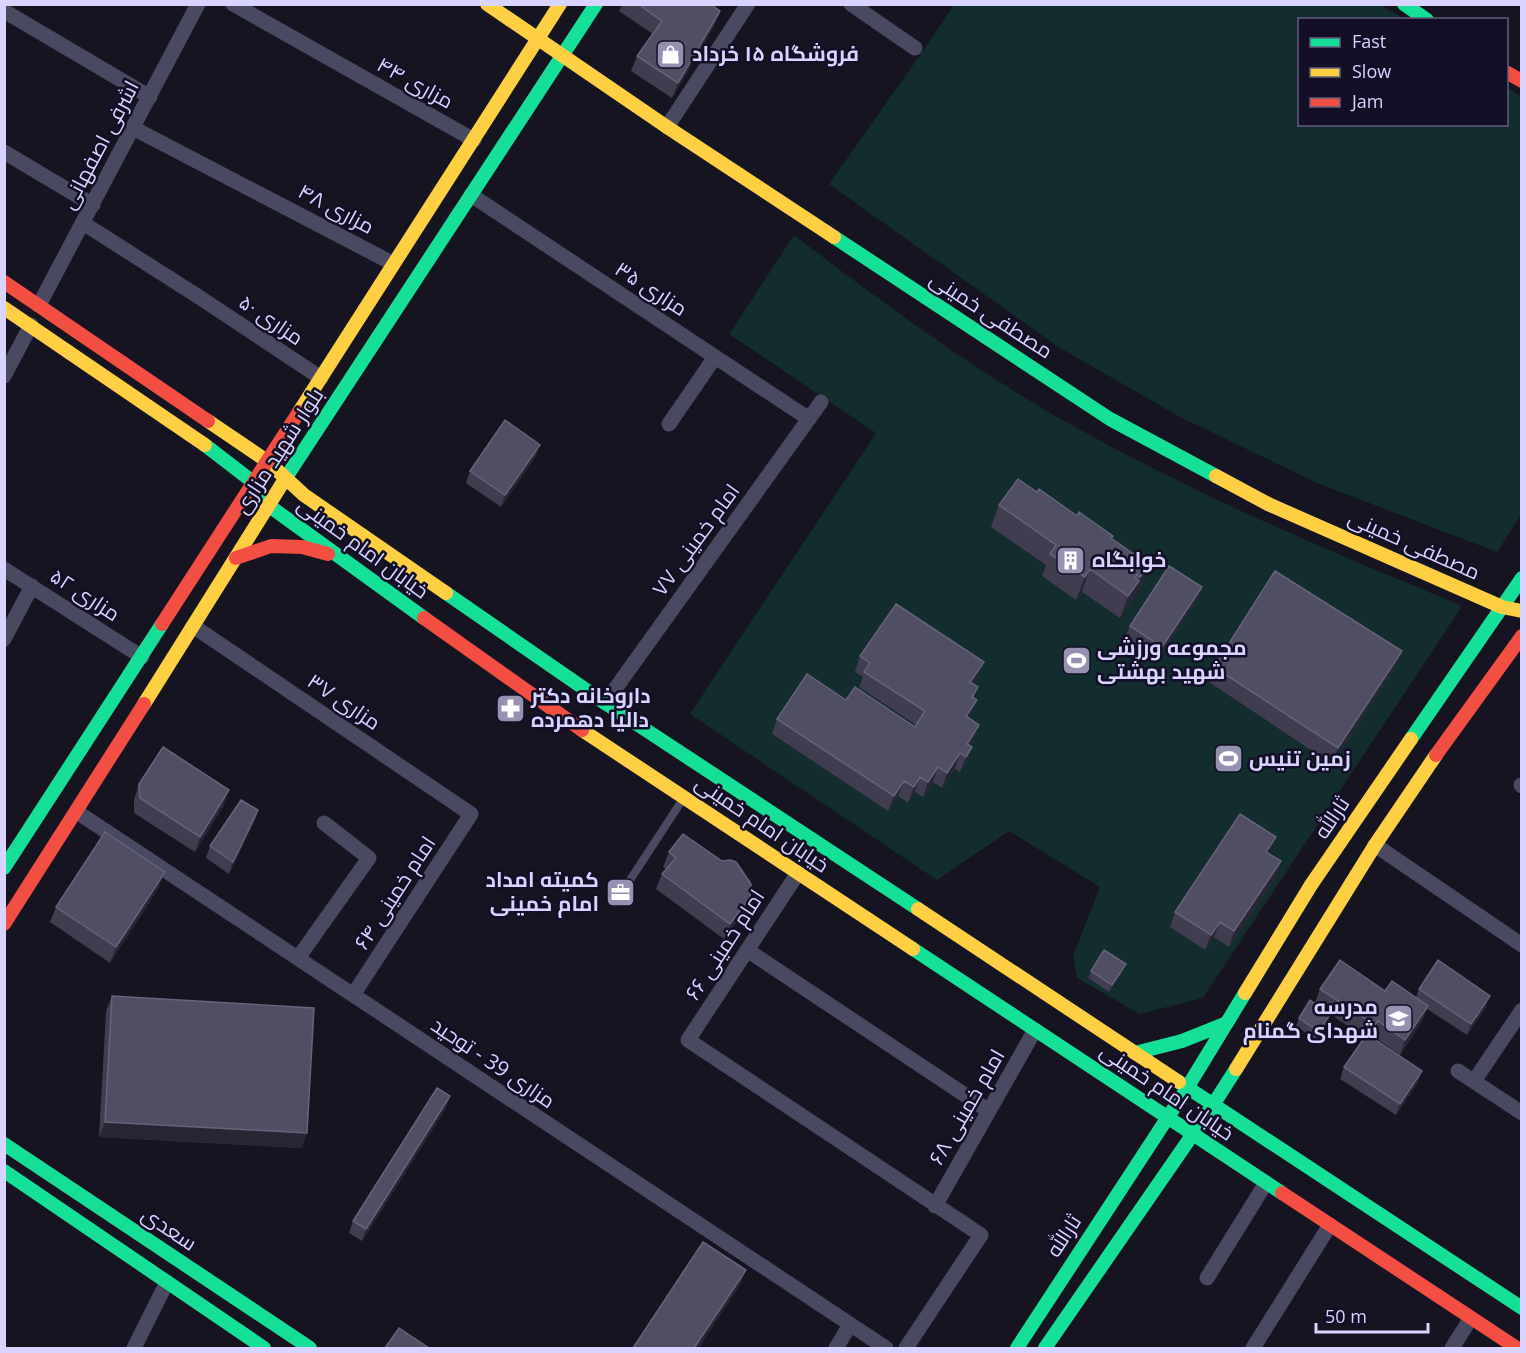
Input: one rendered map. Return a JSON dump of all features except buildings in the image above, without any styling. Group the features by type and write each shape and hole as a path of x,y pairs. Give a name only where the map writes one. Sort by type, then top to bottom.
{"main road":[{"name":"مصطفی خمینی","path":"487,4 667,127 1110,419 1268,504 1502,607 1521,610"},
{"name":"بلوار شهید مزاری","path":"4,868 142,657 392,263 474,140 560,4"},
{"name":"بلوار شهید مزاری","path":"4,924 77,812 268,505 596,4"},
{"path":"1404,4 1424,18"},
{"path":"1508,73 1521,81"},
{"name":"خیابان امام خمینی","path":"4,282 267,461 304,495 605,703 1521,1308"},
{"name":"خیابان امام خمینی","path":"4,308 225,459 253,482 268,505 543,704 1516,1348"},
{"path":"236,558 271,546 302,547 342,558"},
{"name":"ثارالله","path":"1017,1348 1187,1088 1311,885 1521,578"},
{"path":"1045,1348 1213,1105 1375,845 1521,636"},
{"path":"1135,1053 1184,1042 1228,1022"},
{"name":"سعدی","path":"4,1144 310,1348"},
{"path":"4,1171 264,1348"}],"street":[{"name":"اشرفی اصفهانی","path":"39,305 198,4"},
{"name":"مزاری ۴۴","path":"233,4 474,140"},
{"path":"667,127 748,4"},
{"path":"851,4 915,48"},
{"path":"4,10 150,97"},
{"name":"مزاری ۴۸","path":"133,129 392,263"},
{"path":"4,152 93,205"},
{"name":"مزاری ۳۵","path":"471,195 809,419"},
{"name":"مزاری ۵۰","path":"82,223 321,378"},
{"path":"4,376 31,325"},
{"path":"669,424 715,357"},
{"name":"امام خمینی ۷۷","path":"605,703 821,402"},
{"name":"مزاری ۵۲","path":"4,569 142,657"},
{"path":"4,639 32,586"},
{"name":"مزاری ۳۷","path":"194,626 471,814"},
{"name":"مزاری 39 - توحید","path":"77,812 886,1348"},
{"name":"امام خمینی ۶۴","path":"353,995 471,814"},
{"path":"298,958 369,858 324,823"},
{"path":"1375,845 1521,945"},
{"name":"امام خمینی ۶۶","path":"798,873 688,1040 935,1206"},
{"path":"747,950 989,1111"},
{"path":"1474,1082 1521,1010"},
{"name":"امام خمینی ۶۸","path":"935,1206 1035,1030"},
{"path":"1458,1071 1521,1113"},
{"path":"1207,1278 1266,1183"},
{"path":"906,1348 981,1235 935,1206"},
{"path":"1253,1348 1330,1225"},
{"path":"134,1348 167,1282"},
{"path":"1452,1348 1471,1318"},
{"path":"836,1348 850,1324"}],"lane":[{"path":"615,903 684,797"}],"green space":[{"path":"954,5 1381,5 1402,18 1298,18 1298,126 1508,126 1508,88 1521,97 1521,515 1497,552 1317,483 1178,416 1057,346 829,184"},
{"name":"مجموعه ورزشی شهید بهشتی","path":"794,235 969,362 1079,429 1220,501 1462,606 1203,998 1140,1014 1077,978 1073,956 1100,887 1009,831 937,880 690,714 876,433 729,334"}],"traffic: fast":[{"path":"285,479 596,4"},
{"path":"1404,4 1424,18"},
{"path":"834,237 1110,419 1216,476"},
{"path":"205,445 253,482 268,505 424,618"},
{"path":"1411,739 1522,578"},
{"path":"446,593 605,703 918,909"},
{"path":"4,868 162,624"},
{"path":"913,949 1282,1193"},
{"path":"1017,1348 1187,1088 1245,993"},
{"path":"1135,1053 1182,1041 1227,1023"},
{"path":"1045,1348 1236,1069"},
{"path":"1179,1082 1522,1308"},
{"path":"4,1144 310,1348"},
{"path":"4,1171 264,1348"}],"traffic: slow":[{"path":"487,4 834,237"},
{"path":"299,412 560,4"},
{"path":"4,308 205,445"},
{"path":"208,421 267,461 304,495 446,593"},
{"path":"1216,476 1268,504 1502,607 1522,611"},
{"path":"144,704 285,479"},
{"path":"582,730 913,949"},
{"path":"1245,993 1311,885 1411,739"},
{"path":"1236,1069 1375,845 1436,755"},
{"path":"918,909 1179,1082"}],"traffic: jam":[{"path":"1508,73 1522,81"},
{"path":"4,282 208,421"},
{"path":"162,624 299,412"},
{"path":"236,558 271,546 302,547 328,554"},
{"path":"424,618 582,730"},
{"path":"1436,755 1522,636"},
{"path":"4,924 144,704"},
{"path":"1282,1193 1517,1348"}],"place":[{"name":"فروشگاه ۱۵ خرداد","path":"671,54"},
{"name":"خوابگاه","path":"1071,560"},
{"name":"مجموعه ورزشی شهید بهشتی","path":"1076,660"},
{"name":"داروخانه دکتر دالیا دهمرده","path":"510,708"},
{"name":"زمین تنیس","path":"1228,759"},
{"name":"کمیته امداد امام خمینی","path":"620,892"},
{"name":"مدرسه شهدای گمنام","path":"1399,1019"}]}
